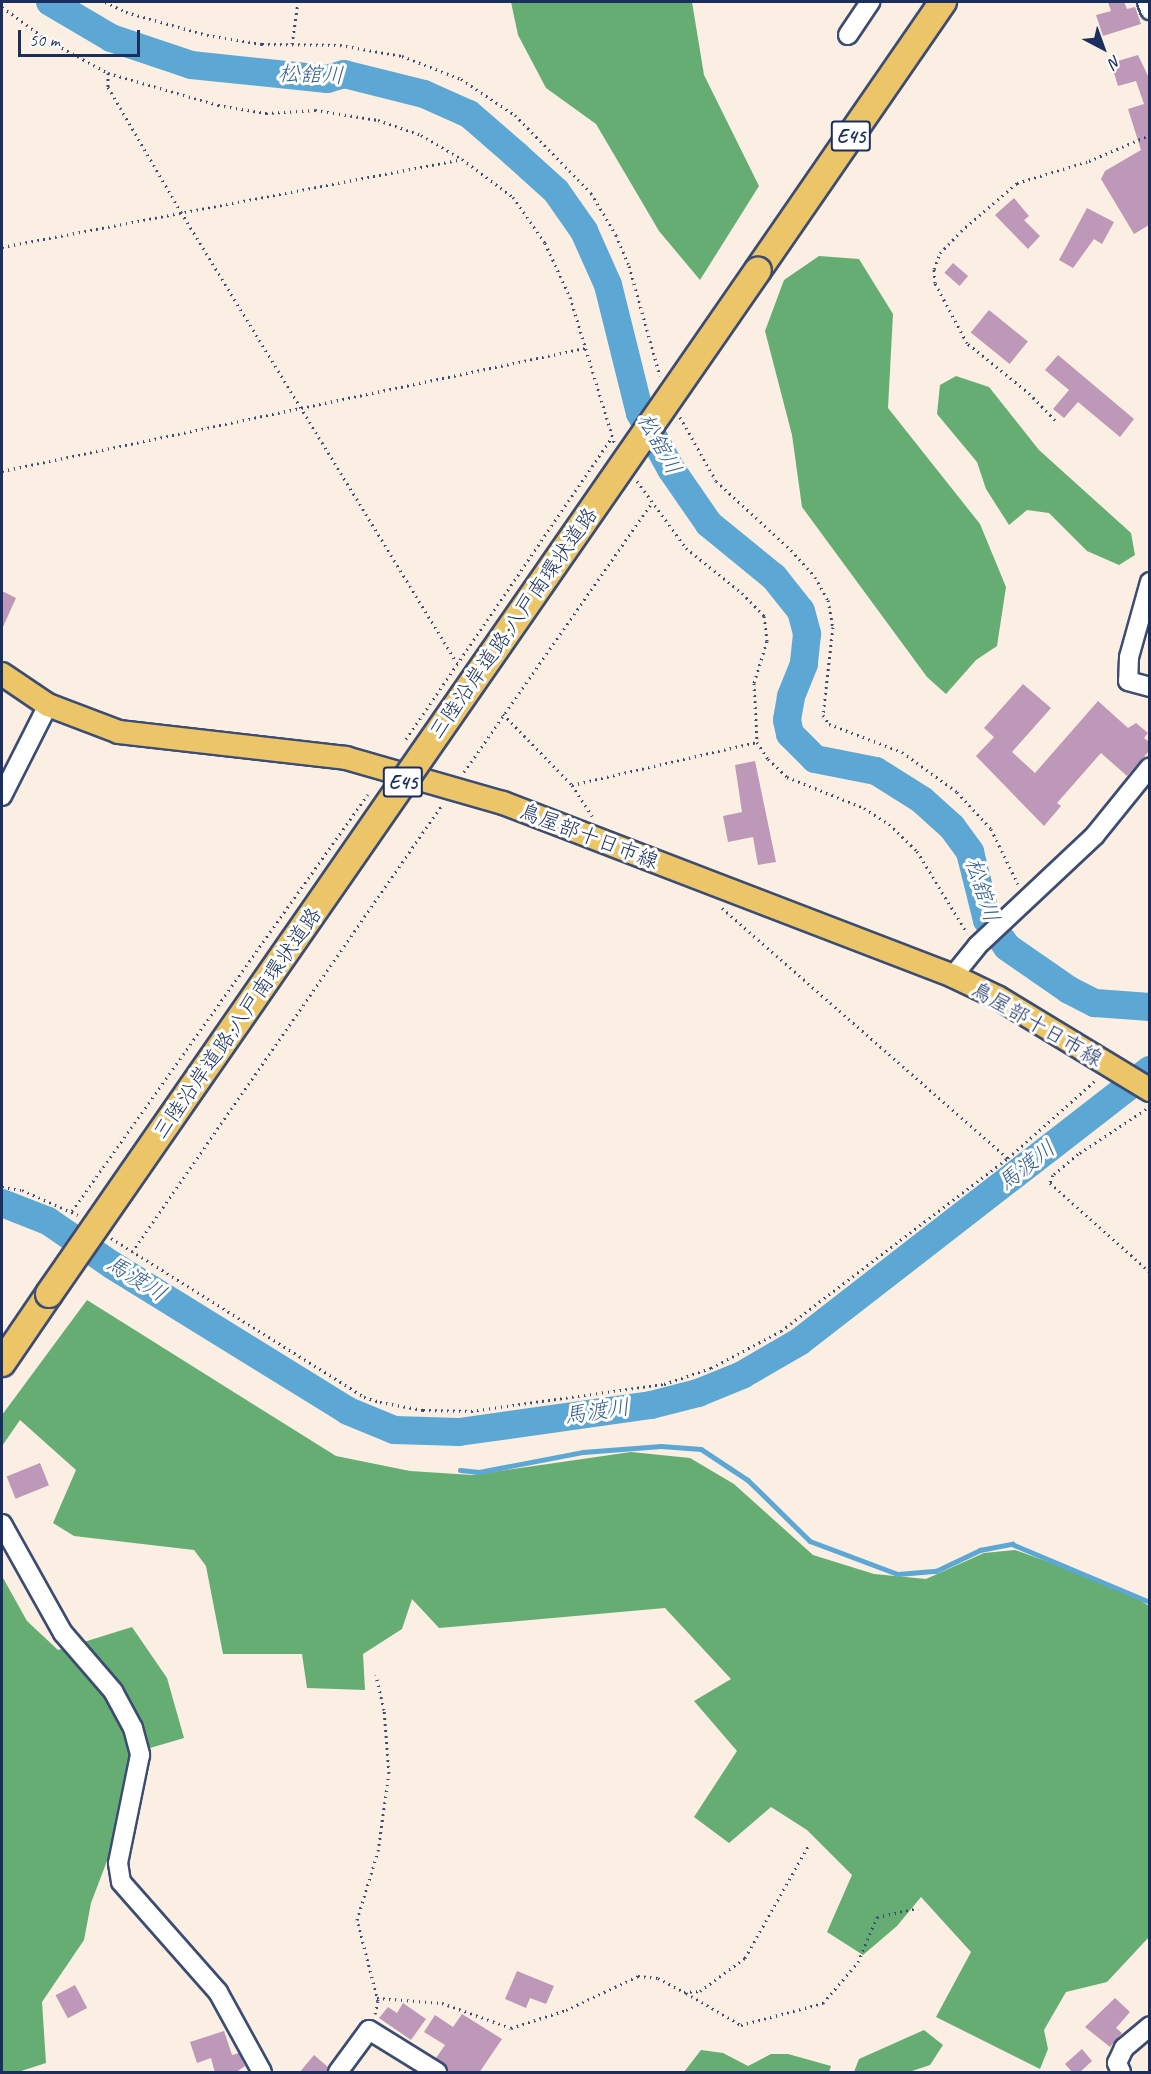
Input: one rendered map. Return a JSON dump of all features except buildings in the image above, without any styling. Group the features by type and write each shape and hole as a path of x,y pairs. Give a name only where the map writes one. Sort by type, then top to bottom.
{"highway":[{"name":"三陸沿岸道路;八戸南環状道路","path":"2,1363 943,2"}],"main road":[{"name":"鳥屋部十日市線","path":"2,675 48,705 76,719 128,733 346,758 388,766 454,786 953,976 997,998 1149,1090"}],"street":[{"path":"848,35 870,2"},
{"path":"1147,2 1149,10"},
{"path":"1149,582 1129,657 1128,681 1149,687"},
{"path":"2,796 48,705"},
{"path":"953,976 979,944 1095,835 1149,767"},
{"path":"2,1524 63,1633 113,1691 133,1728 140,1755 118,1863 121,1882 218,1992 262,2073"},
{"path":"1121,2073 1117,2063 1124,2048 1149,2026"},
{"path":"338,2073 369,2030 437,2073"}],"path":[{"path":"105,2 126,12 207,35 292,44 340,45 402,56 461,79 515,115 591,193 616,235 665,386"},
{"path":"292,44 298,2"},
{"path":"2,7 46,39 108,73 218,105 266,113 315,111 378,120 421,135 462,159 513,197 545,243 570,297 611,438 388,766"},
{"path":"108,73 108,87 181,212 457,663"},
{"path":"1055,420 1030,394 967,343 935,284 934,269 940,253 961,231 1017,183 1089,161 1149,135"},
{"path":"2,247 462,159"},
{"path":"2,471 585,348"},
{"path":"679,414 716,481 791,550 815,577 828,600 832,627 823,715 829,724 902,752 957,792 991,829 1023,905"},
{"path":"132,1252 503,714 651,504 686,548 742,593 764,616 767,641 754,683 757,742 787,777 864,808 889,824 917,851 979,944"},
{"path":"503,714 572,785 592,817 595,838"},
{"path":"572,785 757,742"},
{"path":"72,1211 370,792"},
{"path":"715,902 1008,1158"},
{"path":"106,1234 364,1397 423,1410 471,1411 664,1384 753,1349 1008,1158 1117,1070"},
{"path":"1149,1106 1077,1154 1053,1175 1050,1183 1149,1272"},
{"path":"2,1187 22,1190 81,1217"},
{"path":"369,2030 377,1998 357,1920 386,1811 388,1743 376,1676"},
{"path":"684,1992 700,1991 745,1958 808,1846"},
{"path":"377,1998 442,2003 511,2028 566,2010 638,1976 658,1978 741,2025 823,2003 858,1962 877,1917 918,1908"}],"green space":[{"path":"511,2 692,2 704,75 759,186 700,280 659,231 596,124 546,88 518,35"},
{"path":"819,256 859,259 893,314 888,408 980,524 1006,587 997,646 976,660 946,694 927,677 802,507 792,435 765,331 784,280"},
{"path":"956,376 989,387 1039,450 1131,533 1135,555 1119,565 1087,551 1049,513 1027,510 1009,525 986,489 977,462 937,414 940,385"},
{"path":"87,1300 336,1456 410,1471 472,1475 631,1452 690,1458 734,1484 813,1555 874,1574 926,1579 984,1553 1015,1550 1123,1589 1149,1606 1149,1937 1107,1982 1066,1992 1044,2030 1048,2049 1040,2069 936,2017 971,1952 921,1897 897,1926 863,1955 827,1932 852,1875 807,1830 771,1807 729,1843 694,1817 737,1751 694,1701 731,1679 665,1608 439,1628 412,1599 402,1629 363,1654 365,1690 307,1688 302,1654 223,1654 206,1566 194,1550 74,1536 53,1523 76,1470 20,1420 2,1446 2,1415"},
{"path":"2,1576 27,1621 58,1650 132,1627 167,1678 184,1738 150,1748 91,1903 84,1940 42,2002 46,2063 18,2072 2,2072"},
{"path":"924,2030 943,2045 930,2065 909,2072 854,2072 859,2059"},
{"path":"701,2050 723,2053 748,2066 771,2054 788,2054 831,2066 829,2072 684,2072"}],"waterway":[{"name":"松舘川","path":"50,2 111,38 191,65 327,79 344,74 424,94 469,114 556,191 584,231 608,285 640,413 671,469 709,524 774,577 801,611 807,634 804,664 791,697 787,720 790,734 815,759 876,771 922,800 952,827 970,852 987,920 1007,947 1069,990 1095,1003 1150,1007"},
{"name":"馬渡川","path":"2,1203 48,1221 112,1265 348,1411 394,1430 459,1432 651,1405 698,1393 742,1375 799,1342 1150,1070"},
{"path":"460,1470 479,1472 583,1452 661,1446 701,1449 748,1480 810,1541 898,1574 936,1571 980,1550 1012,1544 1150,1602"}]}
